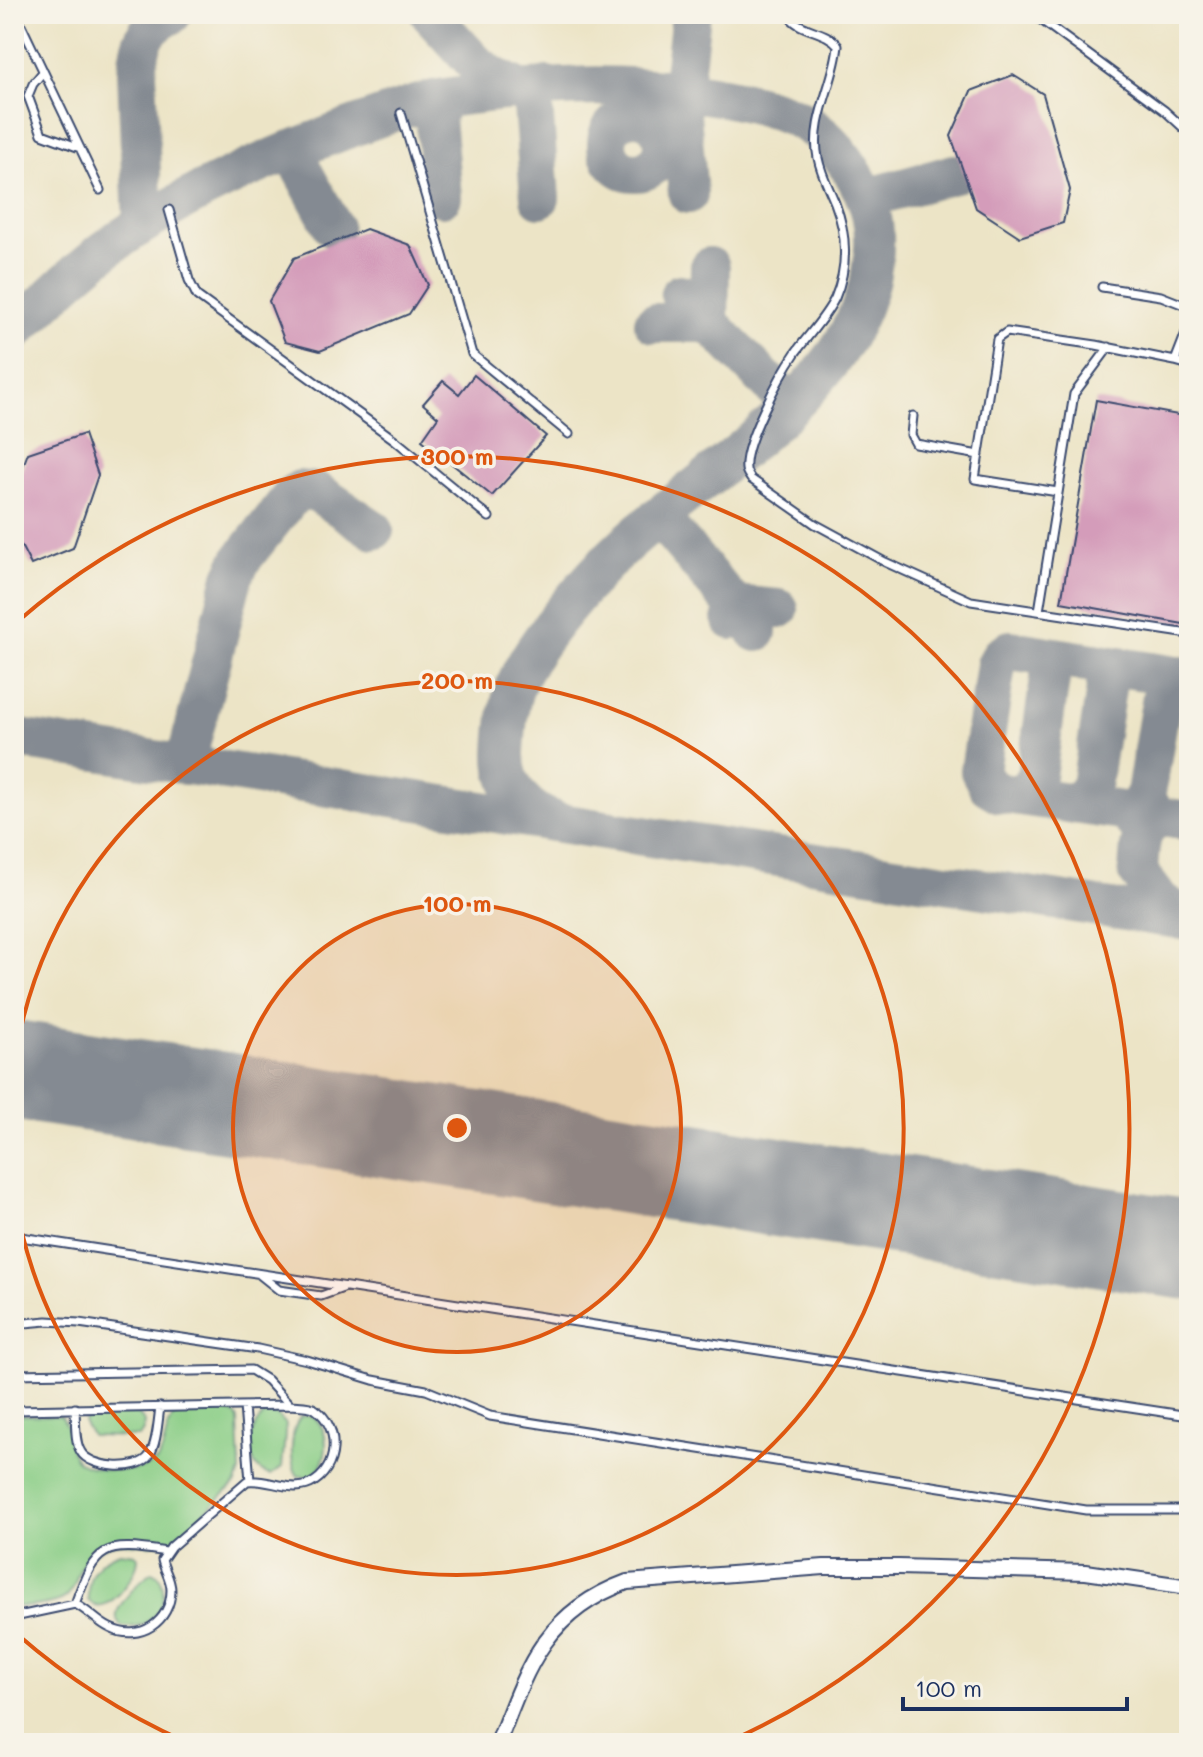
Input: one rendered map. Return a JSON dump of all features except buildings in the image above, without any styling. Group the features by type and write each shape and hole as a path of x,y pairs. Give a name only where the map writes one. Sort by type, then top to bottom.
{"street":[{"path":"498,1743 530,1662 546,1640 580,1605 602,1591 627,1582 824,1567 899,1567 1086,1572 1189,1587"}],"lane":[{"path":"16,14 100,190"},
{"path":"788,14 798,25 832,38 838,45 837,59 817,129 817,155 844,234 844,270 835,298 796,352 750,441 746,470 751,479 815,524 885,562 971,601 1189,634"},
{"path":"1033,14 1165,111 1189,133"},
{"path":"43,72 28,96 42,134 80,148"},
{"path":"401,113 472,354 569,434"},
{"path":"169,210 189,280 197,296 395,440 489,517"},
{"path":"1102,287 1161,296 1189,307"},
{"path":"1175,361 1189,325"},
{"path":"1058,492 975,479 995,346 1000,335 1007,332 1109,347 1189,365"},
{"path":"1039,611 1074,394 1109,347"},
{"path":"913,416 911,435 916,444 979,455"},
{"path":"14,1237 1189,1416"},
{"path":"259,1274 279,1290 321,1296 345,1287"},
{"path":"14,1324 47,1321 79,1323 258,1349 373,1380 426,1390 490,1416 1086,1510 1189,1510"},
{"path":"14,1374 251,1370 259,1373 290,1405"},
{"path":"14,1410 290,1405 313,1408 327,1423 333,1436 329,1466 311,1483 297,1487 250,1481 166,1552 163,1565 170,1580 169,1602 164,1615 142,1632 117,1632 75,1604 14,1617"},
{"path":"244,1406 250,1481"},
{"path":"75,1408 78,1446 82,1454 99,1463 129,1465 141,1463 148,1457 160,1407"},
{"path":"75,1604 86,1574 99,1555 121,1547 166,1552"}],"green space":[{"path":"222,1411 235,1414 238,1420 240,1471 236,1483 211,1507 180,1534 164,1543 123,1543 97,1551 80,1568 74,1586 63,1599 41,1605 14,1605 14,1415 61,1416 74,1457 80,1462 102,1469 130,1470 153,1464 159,1458 173,1417"},
{"path":"137,1413 144,1421 139,1437 92,1436 84,1424 85,1417 90,1414"},
{"path":"266,1414 277,1415 286,1424 282,1467 271,1475 256,1465 250,1448 254,1428"},
{"path":"301,1416 313,1416 325,1438 325,1455 311,1477 298,1476 293,1462 293,1437"},
{"path":"120,1552 135,1554 138,1558 133,1575 112,1600 95,1605 88,1600 91,1576 99,1564"},
{"path":"152,1572 159,1576 163,1586 161,1605 141,1625 121,1626 118,1610 137,1585"}],"taxiway":[{"path":"143,224 138,61 149,31 172,14"},
{"path":"430,14 475,63 525,92"},
{"path":"682,93 691,14"},
{"path":"540,198 533,105 537,94 547,86"},
{"path":"14,332 100,254 167,210 282,154 434,100 529,89 637,87 743,101 791,116 817,131 847,163 870,208 874,233 873,260 862,305 841,347 811,385 737,454 625,545 564,610 524,667 509,709 506,766 520,798 538,813 560,823"},
{"path":"442,197 435,118 446,98"},
{"path":"681,115 688,194"},
{"path":"635,116 655,124 663,144 655,164 635,172 615,164 607,144 615,124 635,116"},
{"path":"291,150 333,227"},
{"path":"867,198 954,174"},
{"path":"654,323 709,323 710,267"},
{"path":"680,294 791,405"},
{"path":"185,765 233,577 242,559 291,497 300,490 317,492 374,530"},
{"path":"659,517 757,632"},
{"path":"732,620 734,605 779,609"},
{"path":"1189,678 1010,650 1001,655 996,665 980,771 988,786 1000,793 1189,821"},
{"path":"1014,795 1027,790 1036,776 1051,672 1047,662 1039,655"},
{"path":"1068,803 1082,798 1091,786 1107,682 1103,670 1095,663"},
{"path":"1139,827 1126,812 1138,807 1146,793 1163,690 1169,681 1180,676"},
{"path":"14,738 1189,921"},
{"path":"1154,811 1160,817 1143,833 1138,872 1160,901 1189,919"}],"runway":[{"path":"14,1070 1189,1250"}]}
